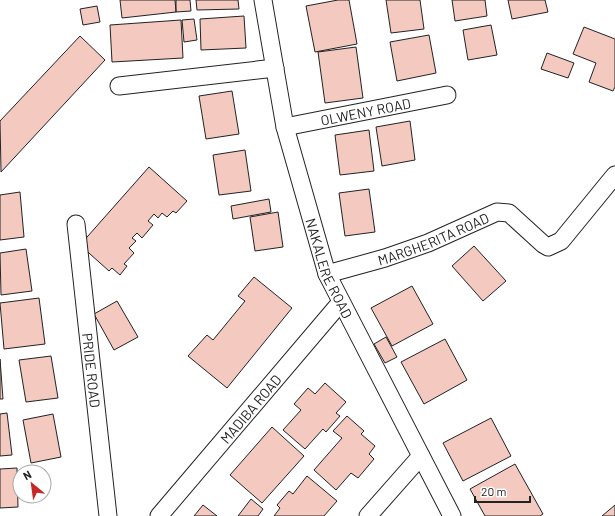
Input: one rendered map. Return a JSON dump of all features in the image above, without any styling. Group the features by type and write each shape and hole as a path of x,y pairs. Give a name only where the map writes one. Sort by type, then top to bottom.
{"street":[{"name":"NAKALERE ROAD","path":"263,0 285,127 327,274 452,516"},
{"path":"119,86 275,68"},
{"name":"OLWENY ROAD","path":"285,127 447,95"},
{"name":"MARGHERITA ROAD","path":"327,274 385,258 414,248 497,212 509,213 543,244 548,247 554,245 561,241 615,175"},
{"name":"PRIDE ROAD","path":"76,224 108,516"},
{"name":"MADIBA ROAD","path":"159,516 341,302"},
{"path":"368,516 421,456"}],"building":[{"path":"120,0 175,0 176,12 122,18"},
{"path":"176,0 190,0 191,11 176,12"},
{"path":"196,0 238,0 239,9 197,10"},
{"path":"338,0 349,0 357,44 315,52 306,6"},
{"path":"386,0 420,0 424,29 391,33"},
{"path":"452,0 485,0 487,16 455,21"},
{"path":"508,0 545,0 548,12 512,19"},
{"path":"97,6 100,22 83,25 80,9"},
{"path":"244,16 246,48 201,50 200,19"},
{"path":"194,19 197,40 184,42 182,20"},
{"path":"181,20 183,58 112,62 110,25"},
{"path":"491,25 497,55 468,60 463,30"},
{"path":"584,27 615,39 615,87 613,91 589,82 596,63 573,54"},
{"path":"429,35 436,73 397,81 390,42"},
{"path":"80,36 105,60 1,172 0,121"},
{"path":"356,47 363,98 325,103 318,52"},
{"path":"547,53 574,63 568,78 541,69"},
{"path":"232,91 239,134 206,139 199,96"},
{"path":"410,121 415,160 382,166 376,127"},
{"path":"369,130 374,171 340,175 335,135"},
{"path":"245,150 251,191 219,195 213,155"},
{"path":"149,167 187,201 176,213 173,211 167,217 162,213 158,218 154,214 148,221 153,225 142,238 137,233 132,238 136,241 129,248 134,253 124,264 127,266 120,275 112,268 109,271 80,245"},
{"path":"369,189 375,232 345,236 339,193"},
{"path":"20,192 24,237 0,240 0,195"},
{"path":"269,199 271,212 233,219 231,206"},
{"path":"278,212 283,247 255,251 250,217"},
{"path":"474,246 506,281 483,301 452,266"},
{"path":"26,249 32,291 1,295 0,253"},
{"path":"254,277 292,308 227,388 188,356 207,335 213,340 245,301 238,296"},
{"path":"412,286 433,324 392,346 371,308"},
{"path":"39,298 45,344 4,349 0,303"},
{"path":"117,301 138,337 114,350 94,314"},
{"path":"386,337 397,357 385,363 374,344"},
{"path":"445,339 467,380 424,404 401,362"},
{"path":"51,356 58,398 26,402 19,360"},
{"path":"0,359 3,399 0,399"},
{"path":"325,383 346,402 336,413 340,416 326,432 323,429 305,449 283,430 301,410 294,404 308,388 315,394"},
{"path":"7,413 12,455 0,456 0,414"},
{"path":"53,414 61,457 31,463 23,420"},
{"path":"347,416 364,431 361,434 375,446 369,454 374,459 358,478 351,473 336,490 314,470 342,438 333,431"},
{"path":"491,418 511,456 463,481 443,443"},
{"path":"272,427 304,456 262,503 230,475"},
{"path":"515,464 543,514 540,516 485,516 470,489"},
{"path":"12,468 12,504 18,504 18,507 0,508 0,469"},
{"path":"307,476 337,501 324,516 274,516 280,508 277,505 289,491 293,494"},
{"path":"251,499 263,509 258,516 238,516"},
{"path":"203,505 217,516 194,516"},
{"path":"615,505 615,516 602,516"}]}
